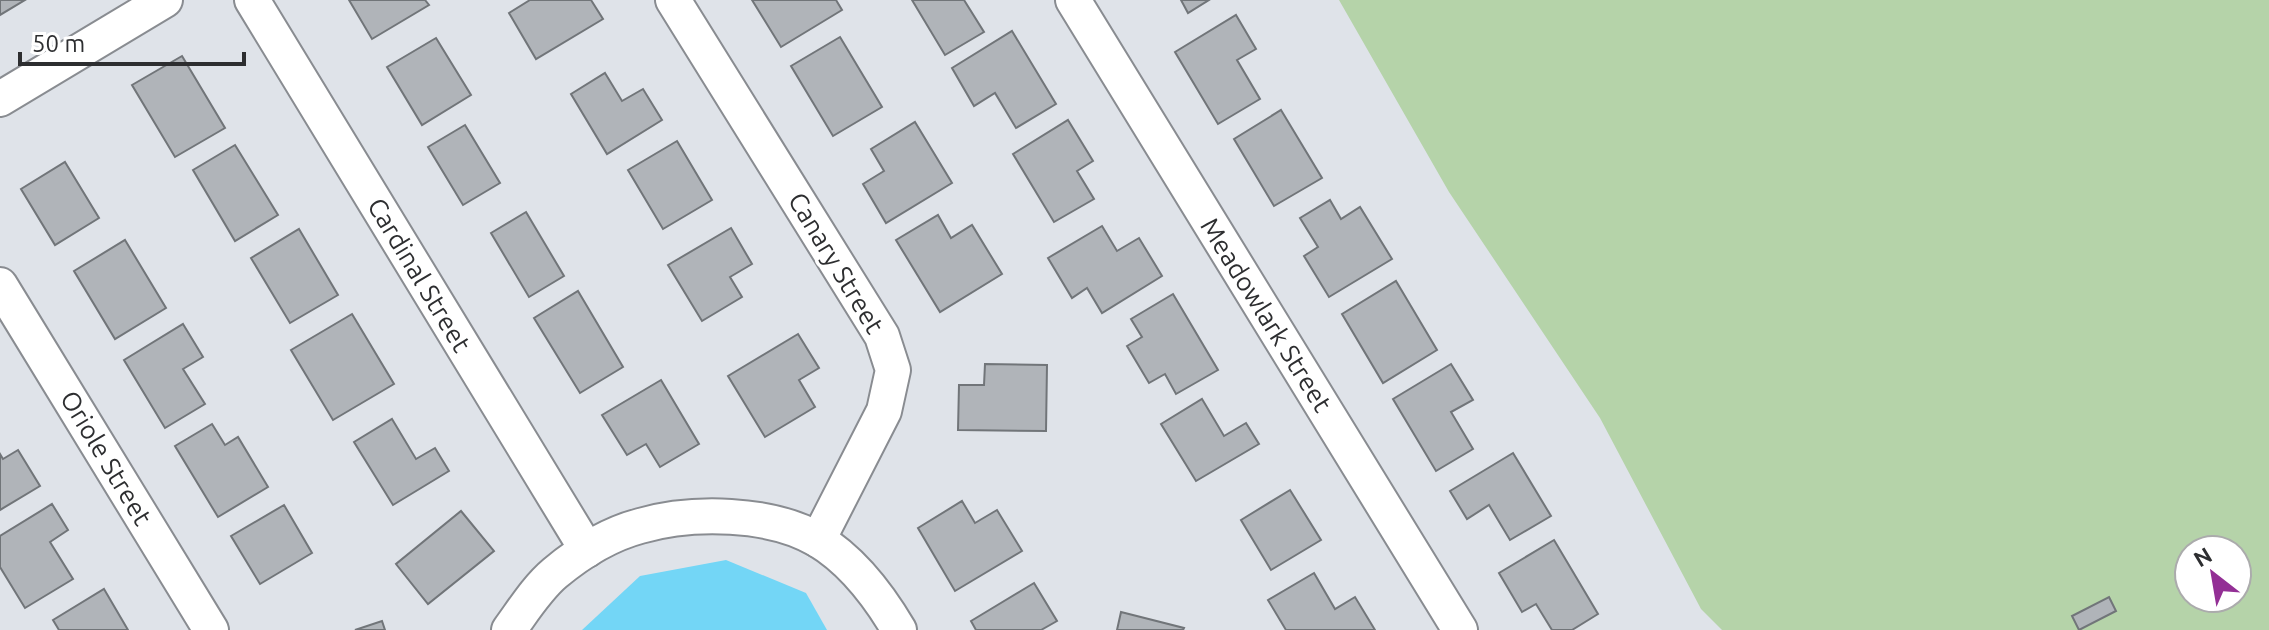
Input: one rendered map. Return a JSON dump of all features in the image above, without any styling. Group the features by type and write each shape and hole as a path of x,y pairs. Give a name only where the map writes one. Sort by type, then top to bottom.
{"street":[{"path":"0,99 165,0"},
{"name":"Cardinal Street","path":"252,0 587,550"},
{"name":"Canary Street","path":"673,0 882,336 893,370 884,411 818,540"},
{"name":"Meadowlark Street","path":"1073,0 1460,630"},
{"name":"Oriole Street","path":"0,285 211,630"},
{"path":"509,630 553,575 587,550 639,526 688,517 732,517 774,523 818,540 859,574 899,630"}],"green space":[{"path":"1339,0 2269,0 2269,630 1722,630 1701,609 1600,418 1449,192"}],"water":[{"path":"726,560 806,593 827,630 582,630 640,576"}],"building":[{"path":"0,0 25,0 0,15"},
{"path":"349,0 425,0 429,5 372,39"},
{"path":"530,0 591,0 603,19 536,59 509,13"},
{"path":"752,0 836,0 842,10 781,47"},
{"path":"912,0 964,0 984,32 945,55"},
{"path":"1181,0 1209,0 1188,13"},
{"path":"1236,15 1256,49 1237,60 1260,99 1218,124 1175,52"},
{"path":"1012,31 1056,104 1016,128 995,93 974,106 952,68"},
{"path":"840,37 882,107 833,136 791,66"},
{"path":"436,38 471,95 422,125 387,67"},
{"path":"182,56 225,128 175,157 132,85"},
{"path":"605,73 622,101 643,89 662,120 607,154 571,94"},
{"path":"1281,110 1322,178 1274,206 1234,139"},
{"path":"1068,120 1093,161 1077,171 1094,199 1054,222 1013,154"},
{"path":"915,122 952,183 886,223 863,184 884,171 871,149"},
{"path":"465,125 500,183 463,205 428,147"},
{"path":"677,141 712,200 663,229 628,170"},
{"path":"235,145 278,215 235,241 193,170"},
{"path":"65,162 99,218 55,245 21,189"},
{"path":"1330,200 1341,219 1360,207 1392,259 1329,297 1304,256 1318,247 1300,218"},
{"path":"526,212 564,276 529,297 491,233"},
{"path":"938,215 951,238 972,225 1002,274 940,312 896,240"},
{"path":"1102,226 1117,251 1139,238 1162,276 1102,313 1087,288 1072,298 1048,258"},
{"path":"731,228 752,264 730,277 742,297 702,321 668,265"},
{"path":"299,229 338,295 290,323 251,258"},
{"path":"125,240 166,308 115,339 74,271"},
{"path":"1396,281 1437,350 1383,383 1342,314"},
{"path":"578,291 623,367 580,393 534,318"},
{"path":"1173,294 1218,370 1176,394 1165,374 1149,383 1127,346 1142,337 1131,319"},
{"path":"352,314 394,384 333,420 291,350"},
{"path":"183,324 203,357 183,369 205,404 165,428 124,360"},
{"path":"798,334 819,368 799,380 815,407 765,437 728,376"},
{"path":"985,364 1047,365 1046,431 958,430 959,385 984,385"},
{"path":"1451,364 1473,400 1451,412 1473,449 1436,471 1393,399"},
{"path":"661,380 699,444 660,467 646,444 627,455 602,415"},
{"path":"1202,399 1224,436 1246,423 1259,444 1196,481 1161,424"},
{"path":"392,419 416,459 435,448 449,471 393,505 354,442"},
{"path":"212,424 225,445 238,437 268,487 218,517 175,446"},
{"path":"18,450 40,486 0,510 0,454 3,459"},
{"path":"1513,453 1551,516 1510,540 1489,505 1467,519 1450,491"},
{"path":"1290,490 1321,540 1271,570 1241,520"},
{"path":"962,501 975,523 997,510 1022,551 955,591 918,528"},
{"path":"52,504 68,530 50,542 73,579 25,608 0,567 0,536"},
{"path":"284,505 312,553 260,584 231,536"},
{"path":"461,511 494,551 428,604 396,564"},
{"path":"1554,540 1598,614 1572,630 1552,630 1536,604 1522,612 1499,573"},
{"path":"1314,573 1335,609 1355,597 1375,630 1286,630 1268,600"},
{"path":"1034,583 1057,621 1041,630 976,630 971,621"},
{"path":"104,589 128,630 59,630 53,620"},
{"path":"2109,597 2116,611 2079,630 2072,616"},
{"path":"1121,612 1184,628 1117,630"},
{"path":"382,621 385,630 355,630"}]}
